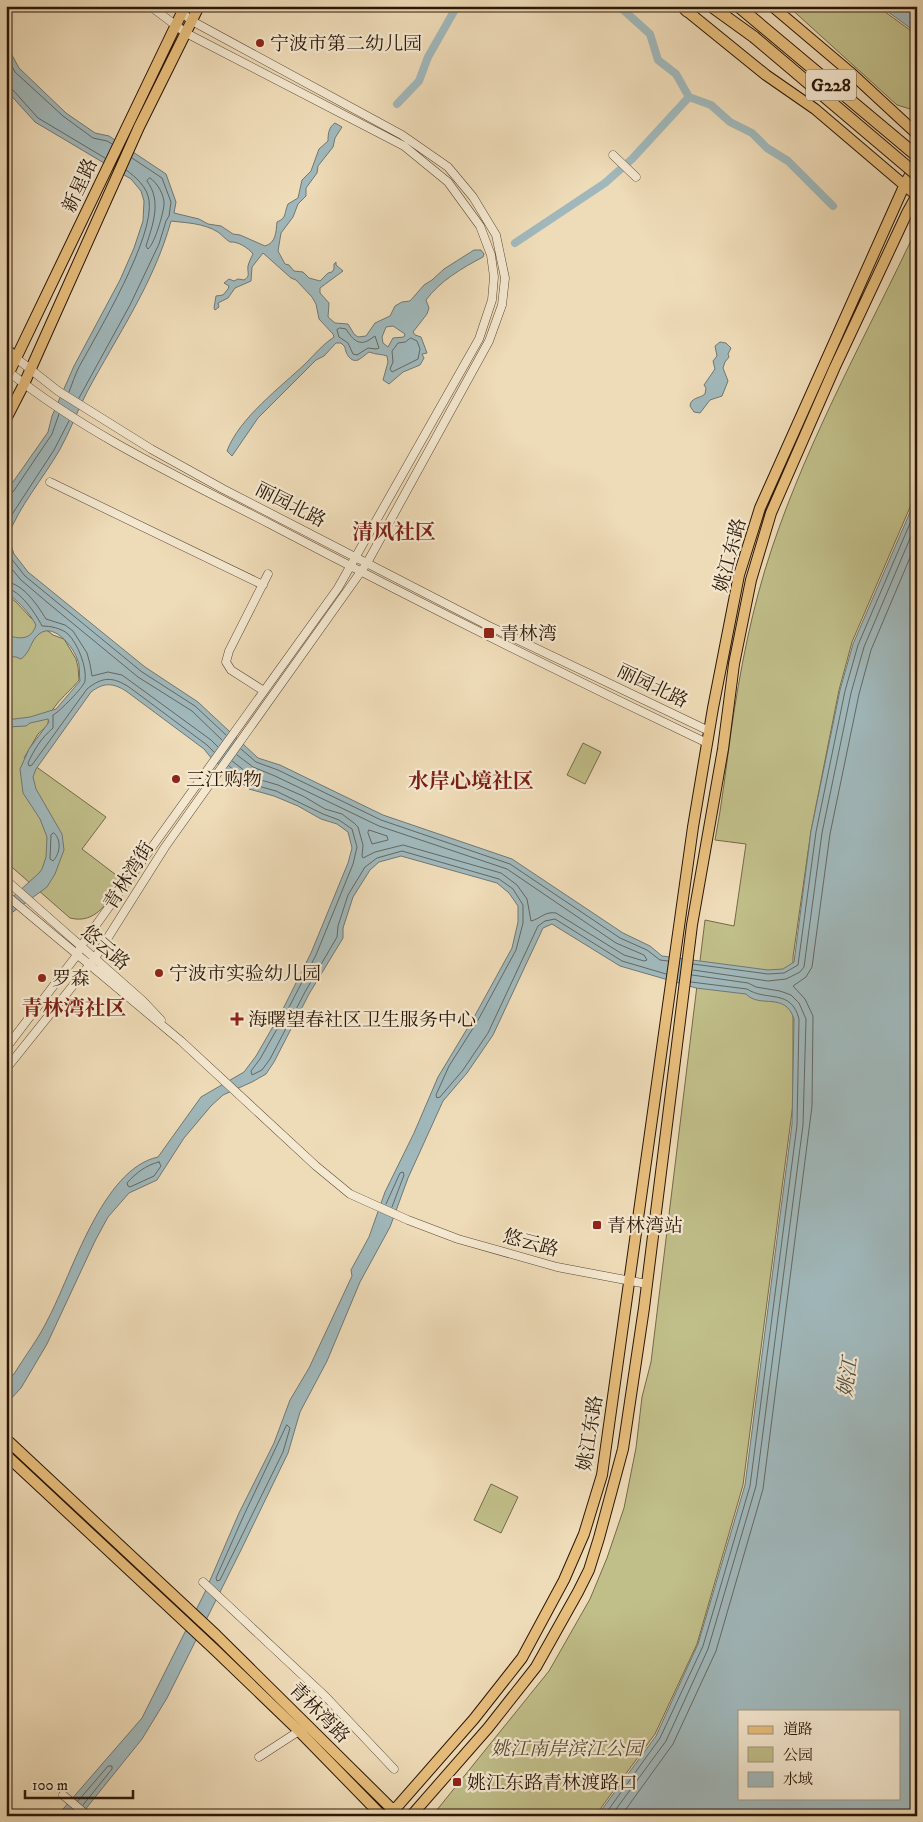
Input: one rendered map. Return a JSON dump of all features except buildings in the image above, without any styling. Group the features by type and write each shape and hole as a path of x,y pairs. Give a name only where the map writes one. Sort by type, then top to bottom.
{"highway":[{"path":"711,6 754,37"},
{"name":"G228","path":"720,6 917,175"},
{"name":"G228","path":"741,9 917,156"}],"main road":[{"path":"186,33 199,6"},
{"path":"772,6 850,72 917,134"},
{"name":"新星路","path":"7,373 16,358 175,26 180,8"},
{"path":"685,9 766,75 814,109 917,195"},
{"name":"新星路","path":"6,419 24,384 139,127 186,33"},
{"name":"姚江东路","path":"394,1814 474,1719 522,1658 564,1580 584,1534 602,1475 673,961 709,731 739,575 760,508 905,184 917,162"},
{"name":"姚江东路","path":"411,1816 488,1728 536,1666 589,1570 600,1538 623,1450 648,1284 692,925 723,749 734,664 751,580 771,513 834,369 917,195"},
{"name":"丽园北路","path":"6,349 16,358"},
{"path":"6,1439 188,1618"},
{"path":"6,1455 188,1618"},
{"name":"青林湾路","path":"188,1618 216,1635 394,1814"},
{"name":"青林湾路","path":"188,1618 215,1650 299,1731 382,1816"}],"street":[{"name":"青林湾街","path":"6,1048 77,955 81,946 338,588 479,339 492,300 494,277 491,255 480,226 448,182 404,146 186,33 150,6"},
{"name":"青林湾街","path":"6,1069 95,958 165,847 367,563 489,341 502,305 505,278 496,235 473,196 448,168 402,135 192,21 180,8"},
{"path":"613,155 636,177"},
{"name":"丽园北路","path":"16,358 58,391 151,449 223,489 487,625 709,731"},
{"name":"丽园北路","path":"7,373 52,404 136,454 350,567 707,743"},
{"path":"50,482 263,585"},
{"path":"264,691 231,670 226,662 229,651 268,574"},
{"name":"悠云路","path":"9,883 142,1000 181,1042"},
{"name":"悠云路","path":"6,895 181,1042 350,1194 408,1220 458,1239 557,1267 648,1284"},
{"path":"202,1582 326,1698 394,1769"},
{"path":"259,1757 299,1731"},
{"path":"65,1796 88,1816"}],"green space":[{"path":"788,6 877,6 914,33 917,36 917,111 897,105"},
{"name":"姚江南岸滨江公园","path":"917,228 917,491 852,642 839,690 811,831 793,957 793,1104 743,1485 697,1644 655,1734 595,1816 432,1816 549,1671 590,1599 607,1558 624,1508 636,1448 642,1397 651,1362 705,920 734,926 746,844 715,840 738,685 747,639 772,548 803,466"},
{"path":"6,594 31,618 53,635 64,639 76,659 79,680 59,701 51,713 48,725 38,734 24,758 106,817 82,849 124,881 102,909 88,918 70,918 6,862"},
{"path":"583,743 601,752 585,784 567,775"},
{"path":"491,1484 518,1497 501,1533 474,1520"}],"water":[{"path":"880,6 917,6 917,33"},
{"name":"姚江","path":"6,44 19,68 66,113 95,133 109,136 166,174 176,202 174,213 199,219 208,224 221,226 233,234 240,235 265,246 269,245 273,240 277,222 284,217 288,204 298,198 302,180 311,171 319,149 328,141 331,126 335,123 342,127 335,138 333,147 318,166 317,173 306,188 306,196 298,204 293,217 281,233 278,251 285,264 289,265 294,271 303,272 309,278 320,281 328,273 332,272 336,262 336,265 343,271 320,288 320,293 329,303 328,317 335,323 348,324 358,337 366,336 375,323 390,316 395,306 402,302 410,301 424,285 444,269 474,250 481,250 484,254 483,257 459,270 426,300 429,308 427,314 413,332 421,337 427,353 422,354 424,358 420,365 403,372 389,384 383,380 388,362 387,356 369,352 355,361 347,355 345,347 341,343 336,343 324,356 316,360 258,418 232,456 227,451 241,427 251,415 334,337 319,319 316,304 312,297 296,280 291,278 263,253 252,267 251,281 235,288 228,298 218,303 219,307 215,310 216,296 223,295 229,286 224,283 229,279 234,281 238,279 244,280 247,277 248,266 253,254 246,247 230,242 212,229 195,224 171,221 164,244 145,288 87,392 59,451 25,503 8,536 14,554 28,572 145,667 198,702 258,758 280,765 383,815 512,859 623,933 650,946 662,956 768,970 783,969 794,962 811,831 840,690 853,644 917,496 917,1816 597,1816 656,1736 698,1644 745,1485 792,1124 794,1019 785,1005 779,1003 758,1000 746,994 696,988 620,966 552,924 543,928 493,1035 467,1073 443,1101 408,1178 390,1227 360,1282 327,1361 300,1412 288,1453 167,1698 142,1739 80,1816 57,1816 142,1718 205,1592 239,1513 274,1443 290,1400 309,1368 352,1276 351,1270 369,1237 385,1192 414,1133 438,1077 512,948 518,922 518,906 509,893 497,883 401,856 379,862 370,870 353,897 343,928 343,938 309,994 266,1074 223,1095 184,1138 157,1180 129,1193 108,1217 47,1344 21,1388 6,1404 6,1381 14,1374 44,1326 91,1226 105,1202 121,1181 138,1166 158,1157 201,1097 244,1072 256,1056 282,1011 311,953 348,863 352,848 348,832 337,824 321,819 298,806 274,796 249,789 212,759 204,749 126,691 117,686 104,685 91,692 36,769 33,777 36,789 62,834 64,850 55,874 47,887 6,917 6,903 39,873 46,857 47,837 40,819 23,793 20,769 29,749 49,722 48,719 30,723 26,726 6,727 6,720 30,717 56,709 80,681 79,665 74,652 64,639 52,631 45,631 39,634 21,659 6,656 6,635 24,638 31,634 36,625 23,607 6,592 6,492 48,432 52,416 74,366 120,280 134,248 143,221 144,201 141,191 131,179 35,122 6,90","holes":["393,326 405,334 404,337 393,338 388,347 383,343 382,337 386,327"]},
{"path":"720,342 726,343 731,348 723,368 728,381 722,396 710,400 700,413 694,412 690,406 691,403 705,394 706,388 704,385 715,369 713,361 717,356 715,346"}],"waterway":[{"path":"397,104 419,81 428,57 457,6"},
{"path":"619,6 650,34 658,60 676,74 689,97 711,105 730,122 752,133 767,148 788,161 833,206"},
{"path":"515,243 605,183 632,159 689,97"}],"place":[{"name":"宁波市第二幼儿园","path":"260,43"},
{"name":"青林湾","path":"489,633"},
{"name":"三江购物","path":"176,779"},
{"name":"宁波市实验幼儿园","path":"159,973"},
{"name":"罗森","path":"42,978"},
{"name":"海曙望春社区卫生服务中心","path":"237,1019"},
{"name":"青林湾站","path":"597,1225"},
{"name":"姚江东路青林渡路口","path":"457,1782"}],"district":[{"name":"清风社区","path":"394,532"},
{"name":"水岸心境社区","path":"471,781"},
{"name":"青林湾社区","path":"74,1008"}]}
